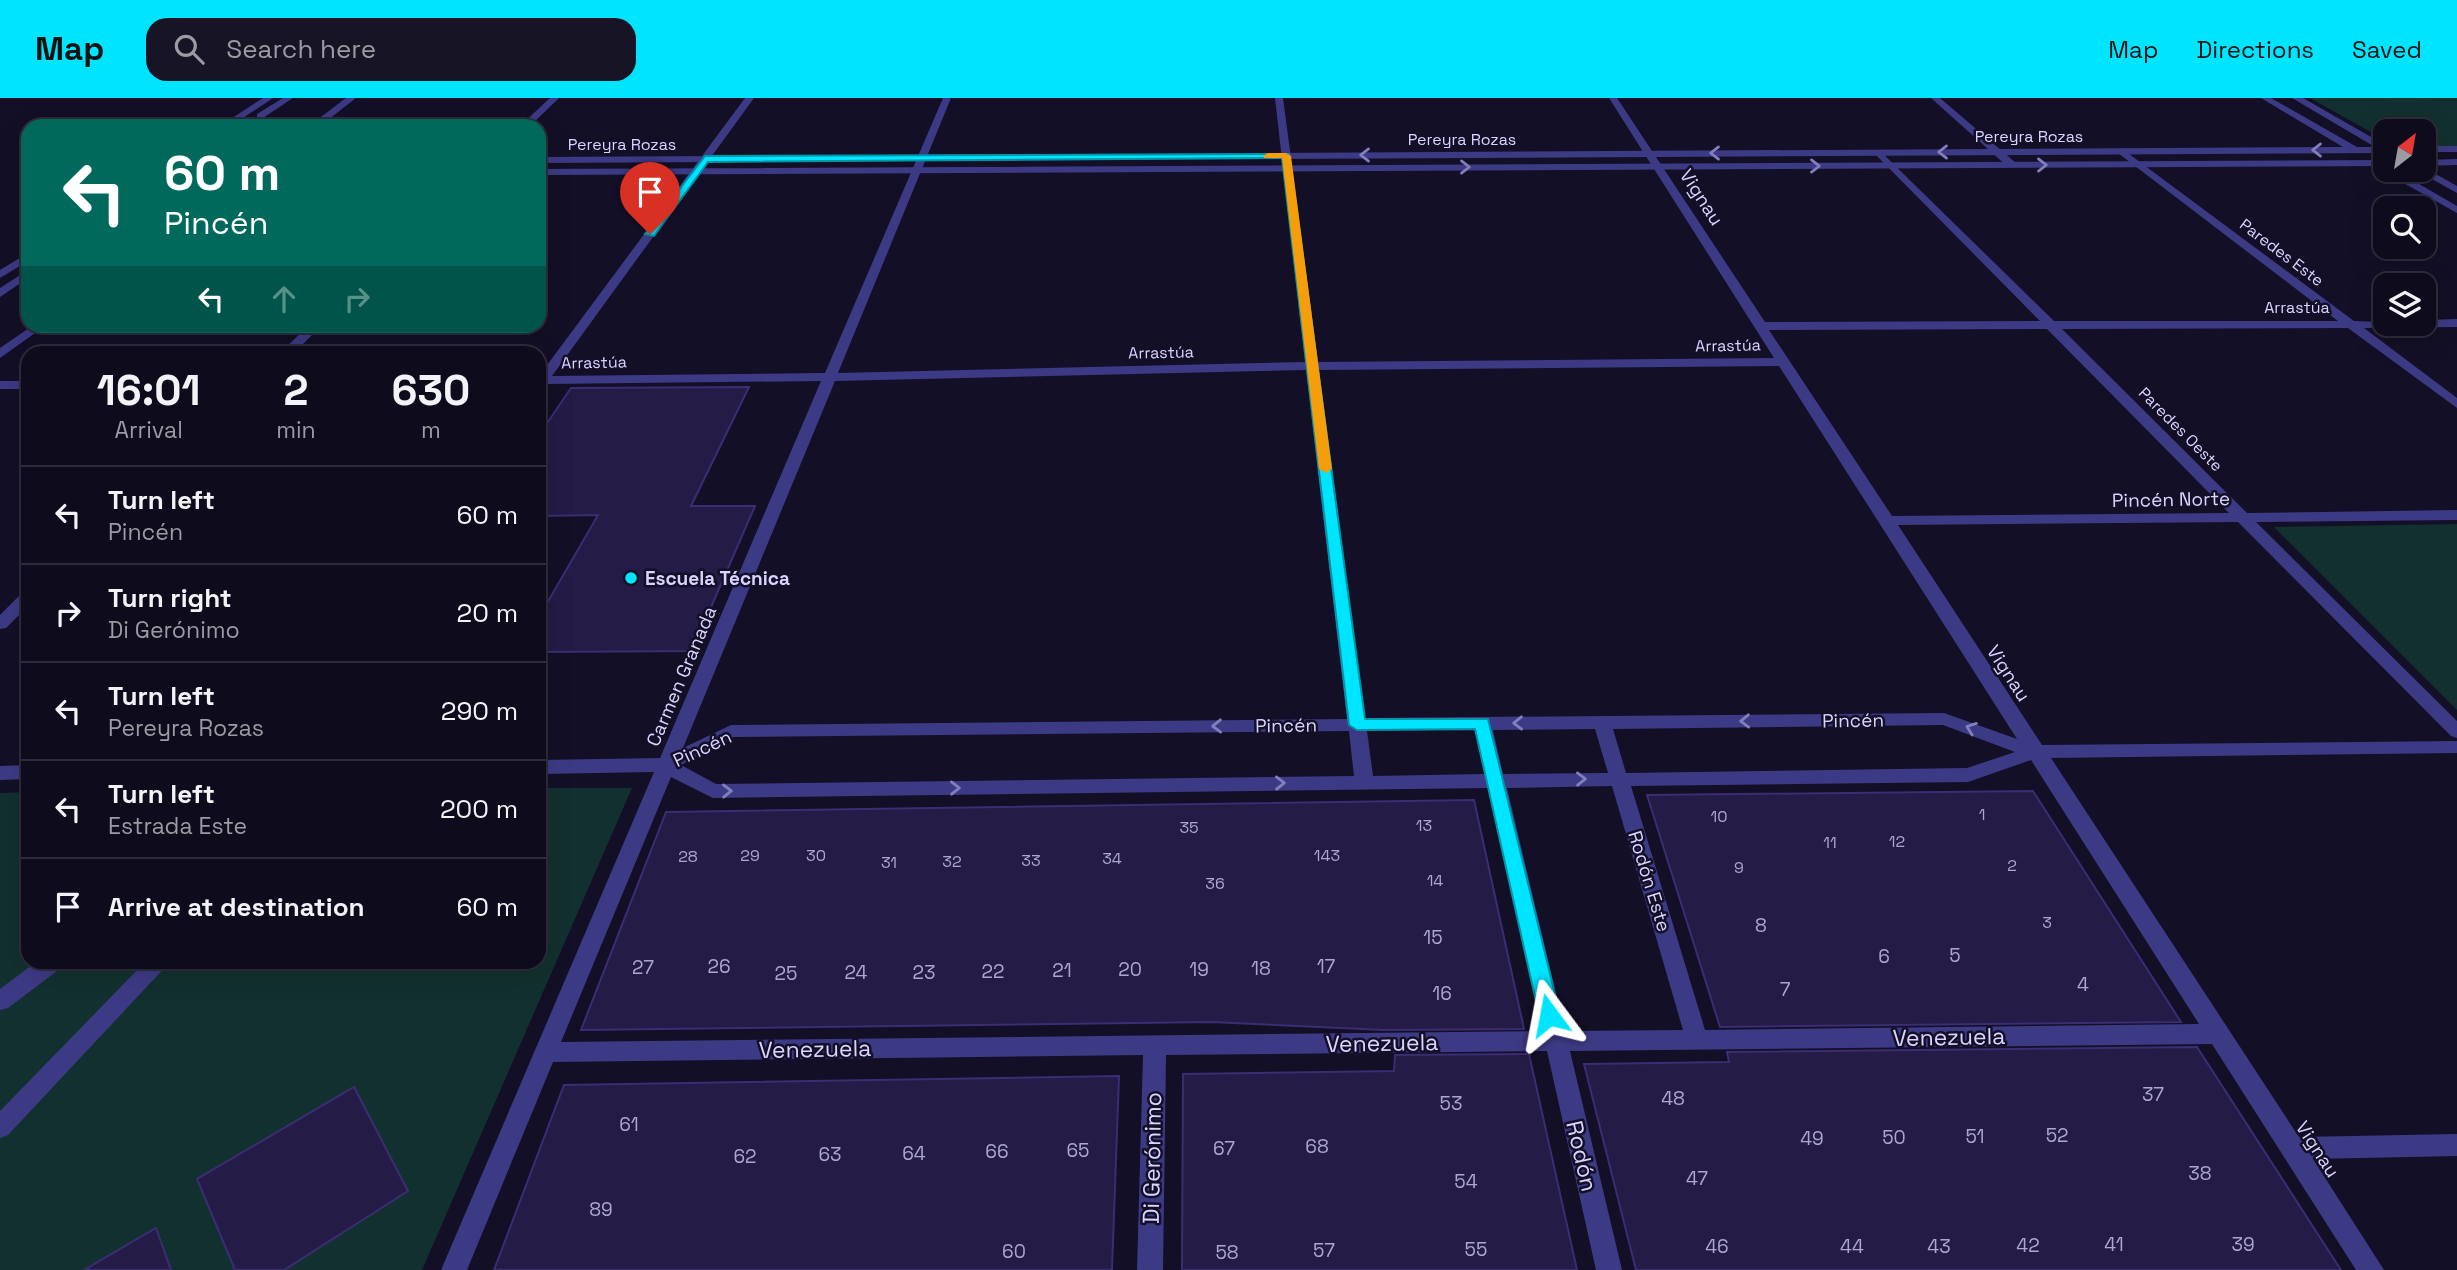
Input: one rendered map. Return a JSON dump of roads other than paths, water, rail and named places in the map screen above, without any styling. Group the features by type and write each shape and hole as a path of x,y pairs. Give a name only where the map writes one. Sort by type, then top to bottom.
{"street":[{"path":"236,119 269,98"},
{"path":"257,119 289,98"},
{"path":"324,119 352,98"},
{"path":"532,119 555,98"},
{"path":"546,374 750,98"},
{"name":"Carmen Granada","path":"454,1270 947,98"},
{"path":"1279,98 1364,782"},
{"name":"Vignau","path":"1613,98 2371,1270"},
{"path":"1935,98 2012,165"},
{"path":"2265,98 2373,161"},
{"path":"2296,98 2373,142"},
{"name":"Pereyra Rozas","path":"546,160 705,159 920,164 1653,160 1879,153 2373,149"},
{"path":"2436,149 2457,149"},
{"name":"Paredes Este","path":"2121,151 2457,404"},
{"name":"Paredes Oeste","path":"1879,153 2457,732"},
{"name":"Pereyra Rozas","path":"1653,160 1892,165 2373,166"},
{"path":"2436,163 2457,162"},
{"name":"Pereyra Rozas","path":"546,172 696,172 920,164"},
{"path":"2436,178 2457,190"},
{"path":"2410,182 2457,210"},
{"path":"0,275 21,261"},
{"path":"0,293 21,278"},
{"path":"2436,324 2457,323"},
{"name":"Arrastúa","path":"1760,326 2373,324"},
{"path":"0,354 29,333"},
{"path":"294,346 308,333"},
{"name":"Arrastúa","path":"546,382 1313,366 1784,362"},
{"path":"0,385 21,385"},
{"name":"Pincén Norte","path":"1886,521 2457,515"},
{"path":"0,624 21,604"},
{"name":"Pincén","path":"546,767 666,765 730,731 1944,719 2035,751"},
{"name":"Rodón Este","path":"1602,722 1698,1040"},
{"name":"Rodón","path":"1482,723 1609,1270"},
{"name":"Pincén","path":"666,765 713,791 1968,775 2035,751 2457,747"},
{"path":"0,773 21,772"},
{"path":"0,1001 43,969"},
{"path":"0,1127 152,969"},
{"name":"Venezuela","path":"545,1052 2219,1034"},
{"name":"Di Gerónimo","path":"1150,1270 1155,1045"},
{"path":"2292,1148 2457,1144"}],"place":[{"name":"Escuela Técnica","path":"631,578"}]}
